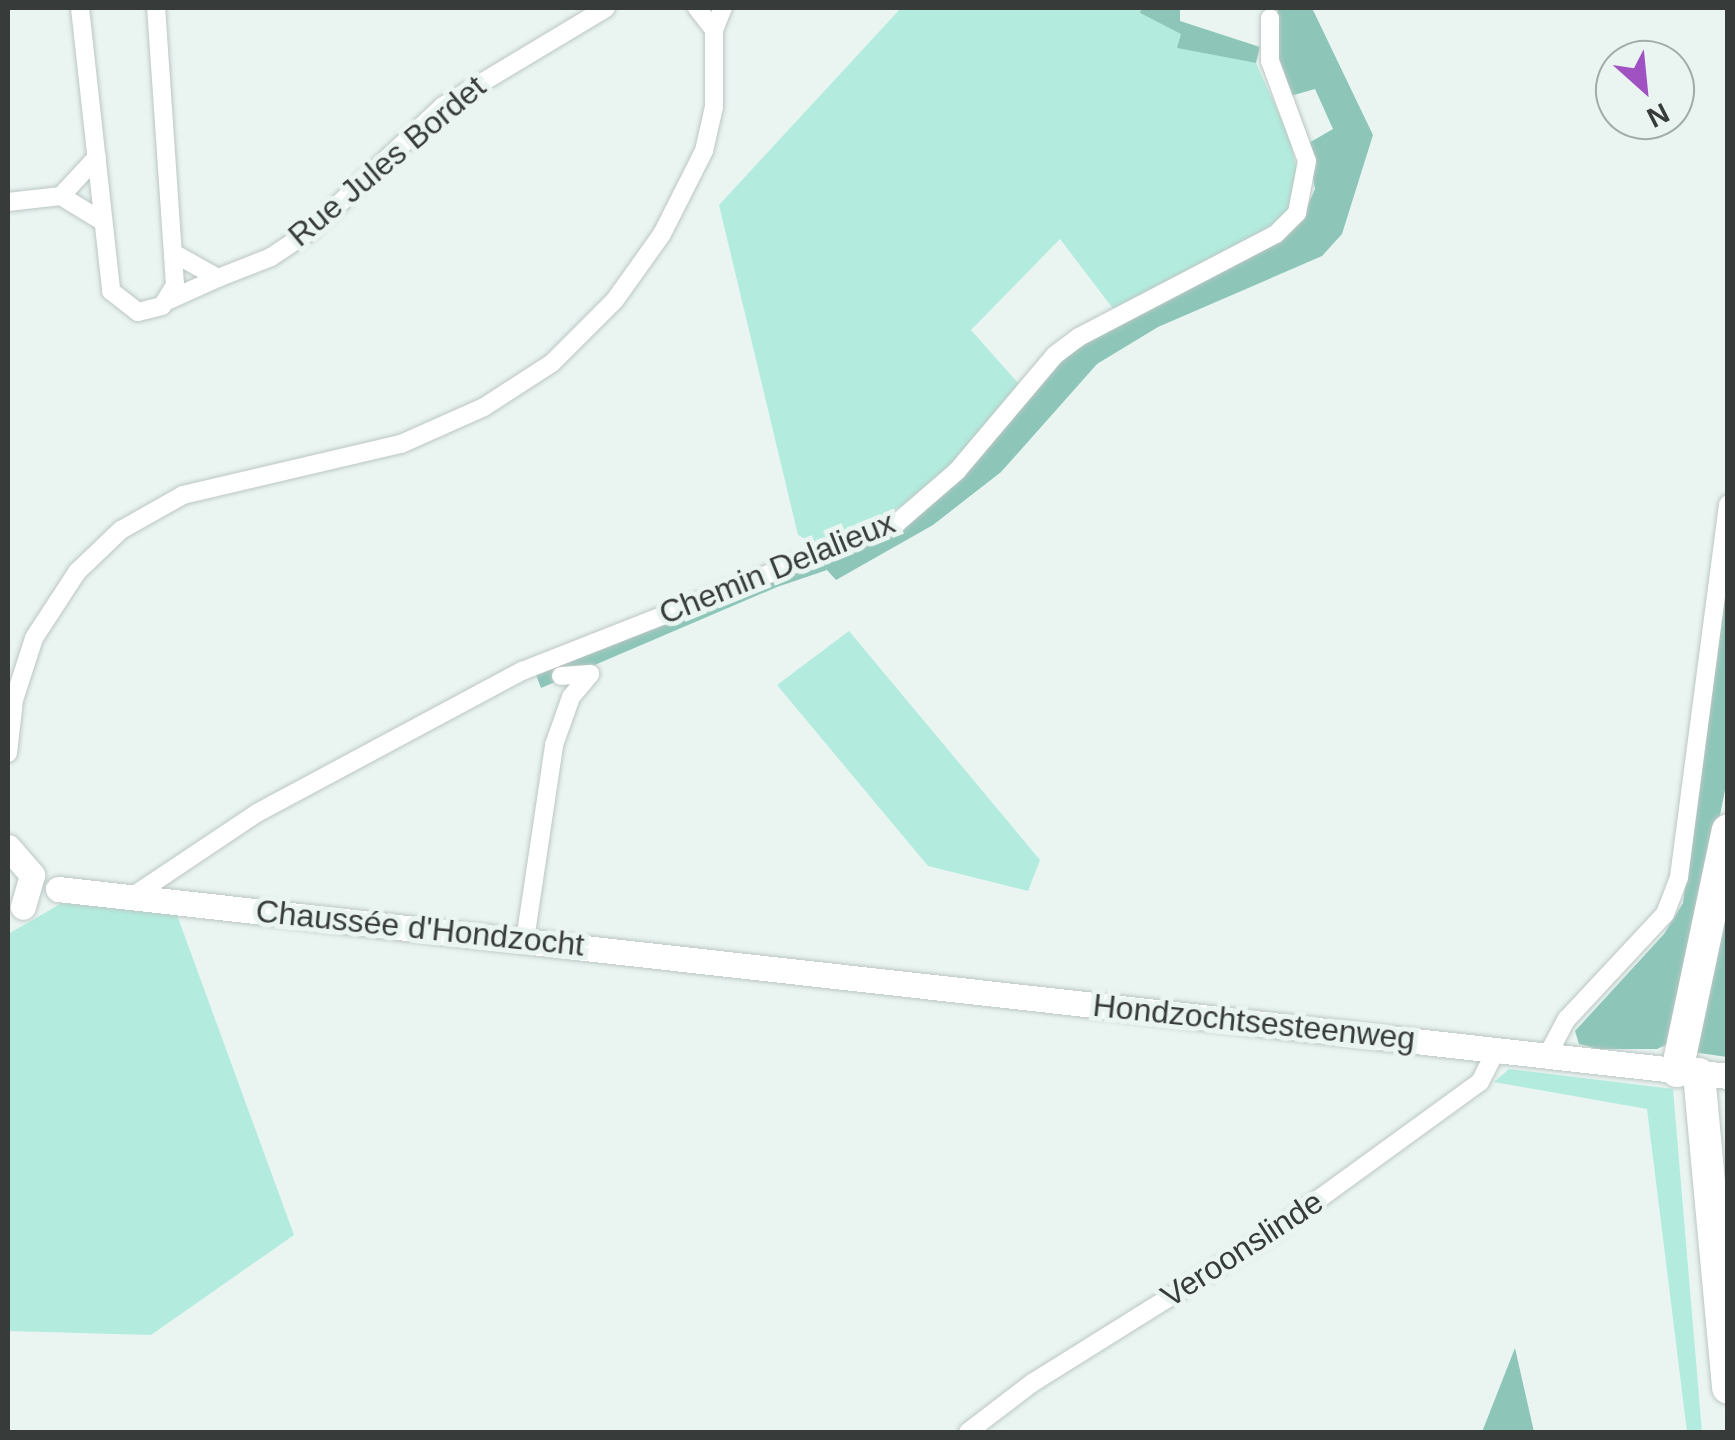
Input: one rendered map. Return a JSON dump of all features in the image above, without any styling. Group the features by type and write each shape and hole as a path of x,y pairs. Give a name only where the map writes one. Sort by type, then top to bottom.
{"highway":[{"path":"1728,830 1706,1074 1728,1388"}],"main road":[{"path":"15,849 58,889 15,912"},
{"path":"15,849 32,888 15,912"},
{"name":"Chaussée d'Hondzocht","path":"58,889 781,970"},
{"name":"Hondzochtsesteenweg","path":"781,970 1706,1074"}],"street":[{"path":"80,8 102,222 115,298 138,312 168,300 175,285 156,8"},
{"name":"Rue Jules Bordet","path":"168,300 271,257 310,231 443,106 606,8"},
{"path":"697,8 714,30"},
{"path":"8,753 14,700 34,638 76,572 121,530 183,495 401,444 484,407 552,363 615,300 662,234 704,151 714,107 714,30 723,8"},
{"name":"Chemin Delalieux","path":"133,896 257,813 522,671 897,523 957,471 1055,355 1078,337 1276,234 1297,212 1307,161 1270,61 1270,18"},
{"path":"61,196 97,157"},
{"path":"8,202 61,196 102,222"},
{"path":"173,253 218,278"},
{"path":"1548,1054 1567,1019 1636,952 1665,914 1679,877 1728,504"},
{"path":"525,940 554,745 571,697 590,674 562,676"},
{"name":"Veroonslinde","path":"968,1432 1032,1383 1272,1233 1448,1106 1480,1082 1497,1048"}],"green space":[{"path":"901,8 1141,8 1140,13 1182,34 1178,48 1256,63 1289,136 1298,175 1291,207 1261,238 1114,310 1060,239 971,330 1019,384 935,485 860,531 816,545 798,535 719,205"},
{"path":"1141,8 1180,8 1180,21 1260,47 1256,63 1177,48 1181,34 1140,13"},
{"path":"1278,8 1312,8 1373,135 1342,234 1322,256 1158,327 1097,364 1001,472 933,525 836,580 827,570 777,587 541,688 535,672 921,510 1072,348 1300,223 1315,189 1307,144 1333,129 1315,89 1287,97 1273,60"},
{"path":"1727,549 1727,780 1675,1041 1657,1049 1598,1049 1579,1044 1575,1031 1664,934 1683,903"},
{"path":"849,631 1040,860 1028,891 928,866 777,685"},
{"path":"1727,871 1727,1057 1692,1052"},
{"path":"62,903 177,915 294,1235 151,1335 8,1331 8,934"},
{"path":"1509,1069 1673,1089 1702,1432 1687,1432 1647,1109 1494,1082"},
{"path":"1515,1348 1534,1432 1482,1432"}]}
